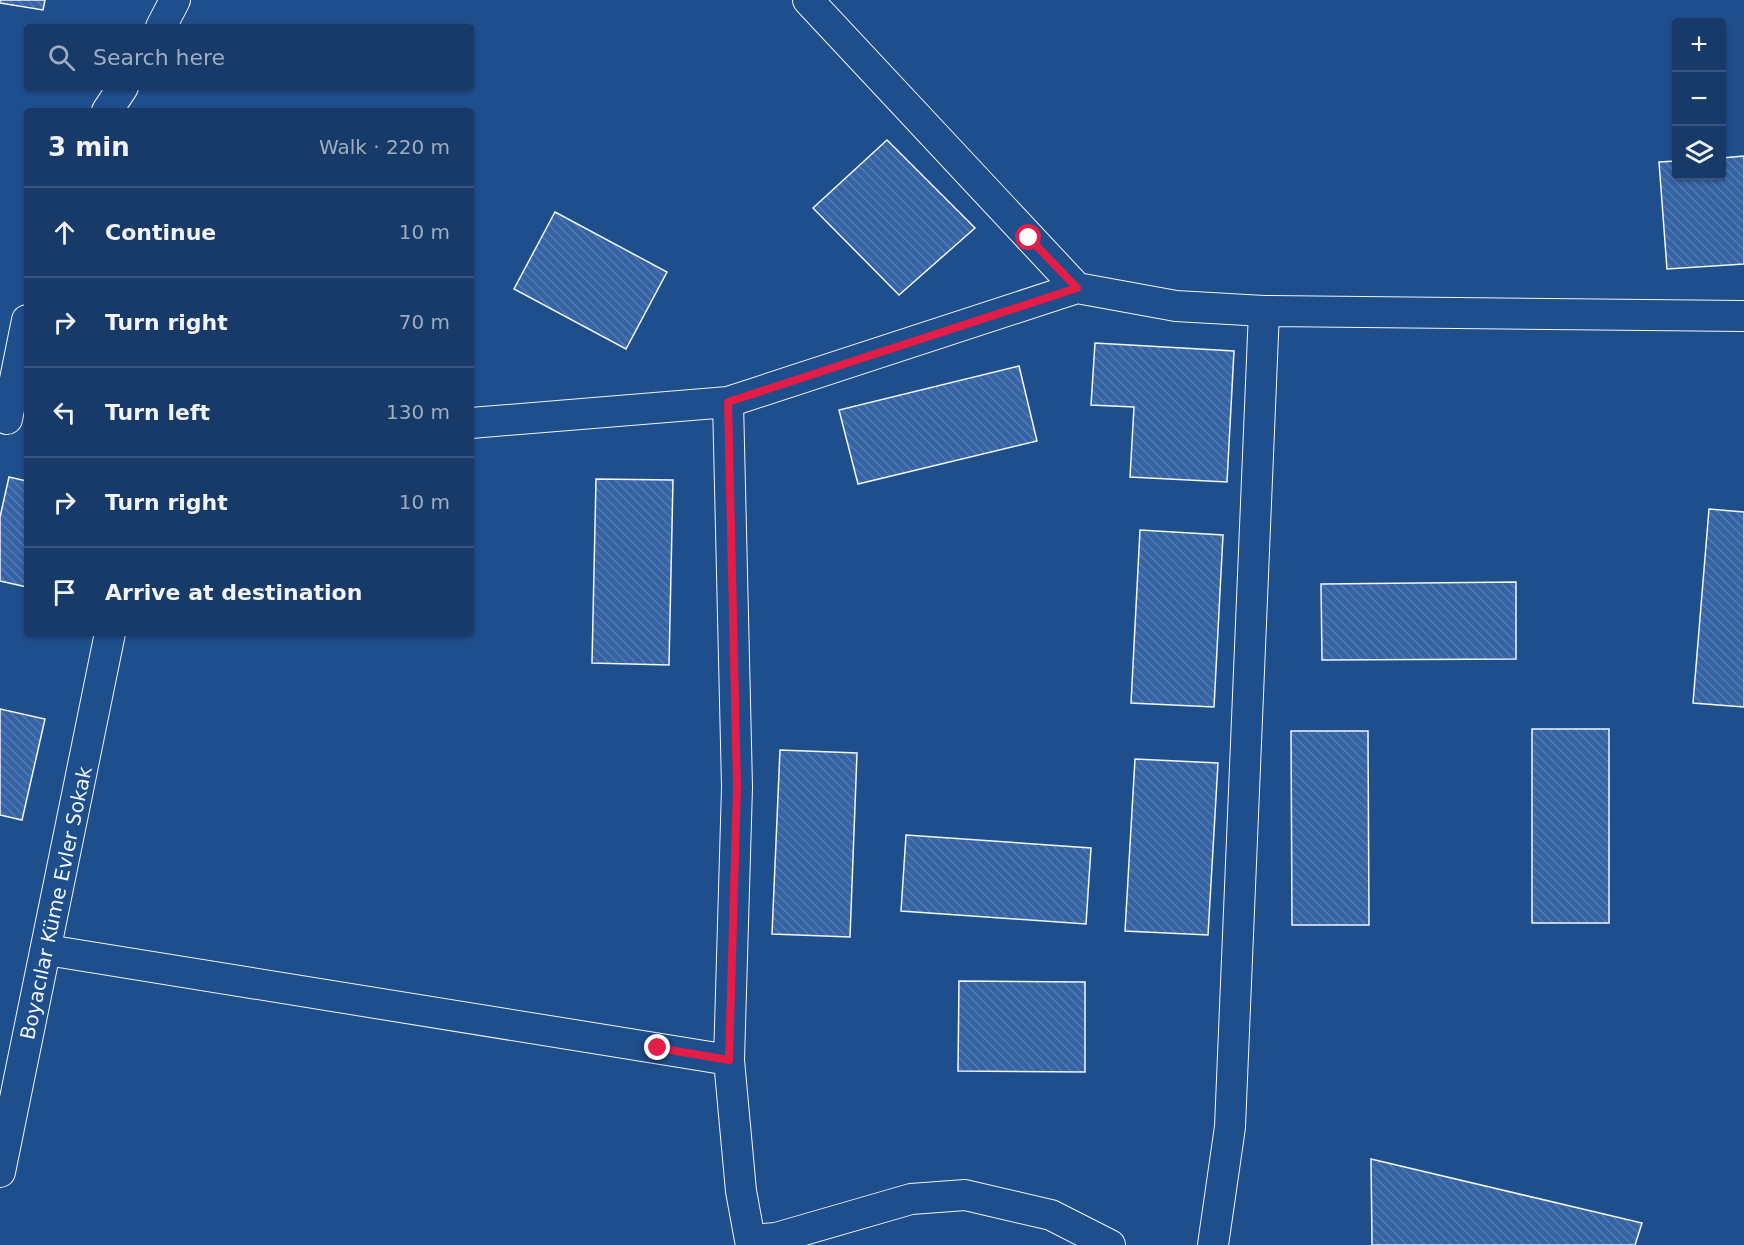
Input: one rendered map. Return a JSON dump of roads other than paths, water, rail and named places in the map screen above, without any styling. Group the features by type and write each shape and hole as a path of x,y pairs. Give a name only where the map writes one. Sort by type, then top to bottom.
{"street":[{"path":"163,24 175,0"},
{"path":"808,0 1077,288"},
{"path":"109,108 121,90"},
{"path":"474,423 728,402 1077,288 1176,306 1264,311 1744,316"},
{"path":"1213,1245 1230,1127 1264,311"},
{"path":"11,419 24,339"},
{"path":"728,402 737,787 729,1060 741,1191 759,1242 910,1199 965,1195 1051,1215 1110,1245"},
{"name":"Boyacılar Küme Evler Sokak","path":"0,1172 109,636"},
{"path":"47,950 729,1060"}]}
